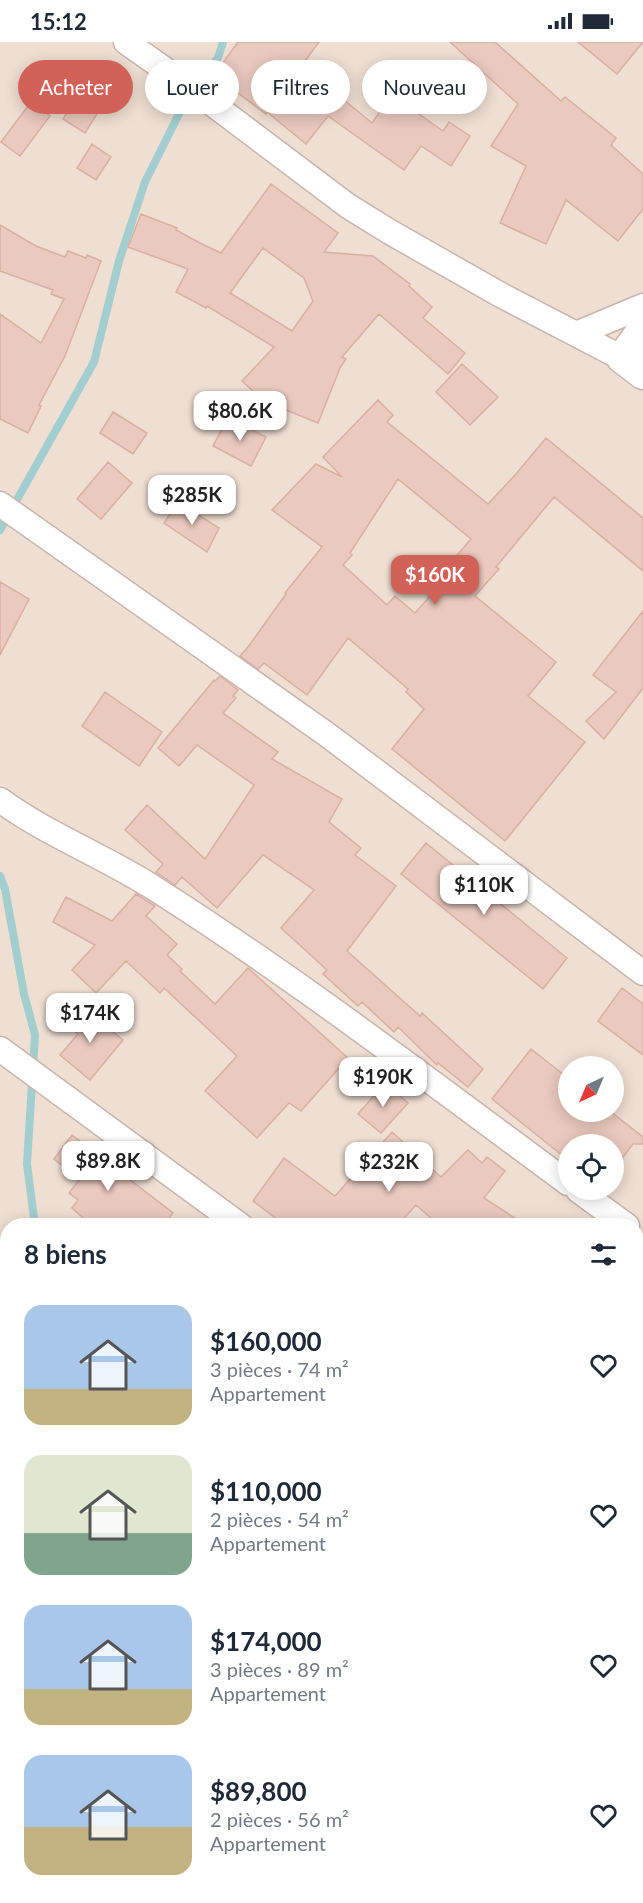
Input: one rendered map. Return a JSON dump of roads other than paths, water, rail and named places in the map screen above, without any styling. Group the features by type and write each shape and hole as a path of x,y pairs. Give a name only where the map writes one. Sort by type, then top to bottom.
{"street":[{"path":"126,42 348,206 499,294 632,366 643,329"},
{"path":"576,334 643,306"},
{"path":"6,508 329,736 643,973"},
{"path":"0,800 25,818 152,887 305,991 558,1176"},
{"path":"9,1055 230,1218"},
{"path":"592,1200 616,1218"}],"waterway":[{"path":"0,530 94,362 119,261 145,182 185,102 218,58 223,42"},
{"path":"0,876 5,889 24,994 35,1035 27,1164 34,1218"}]}
